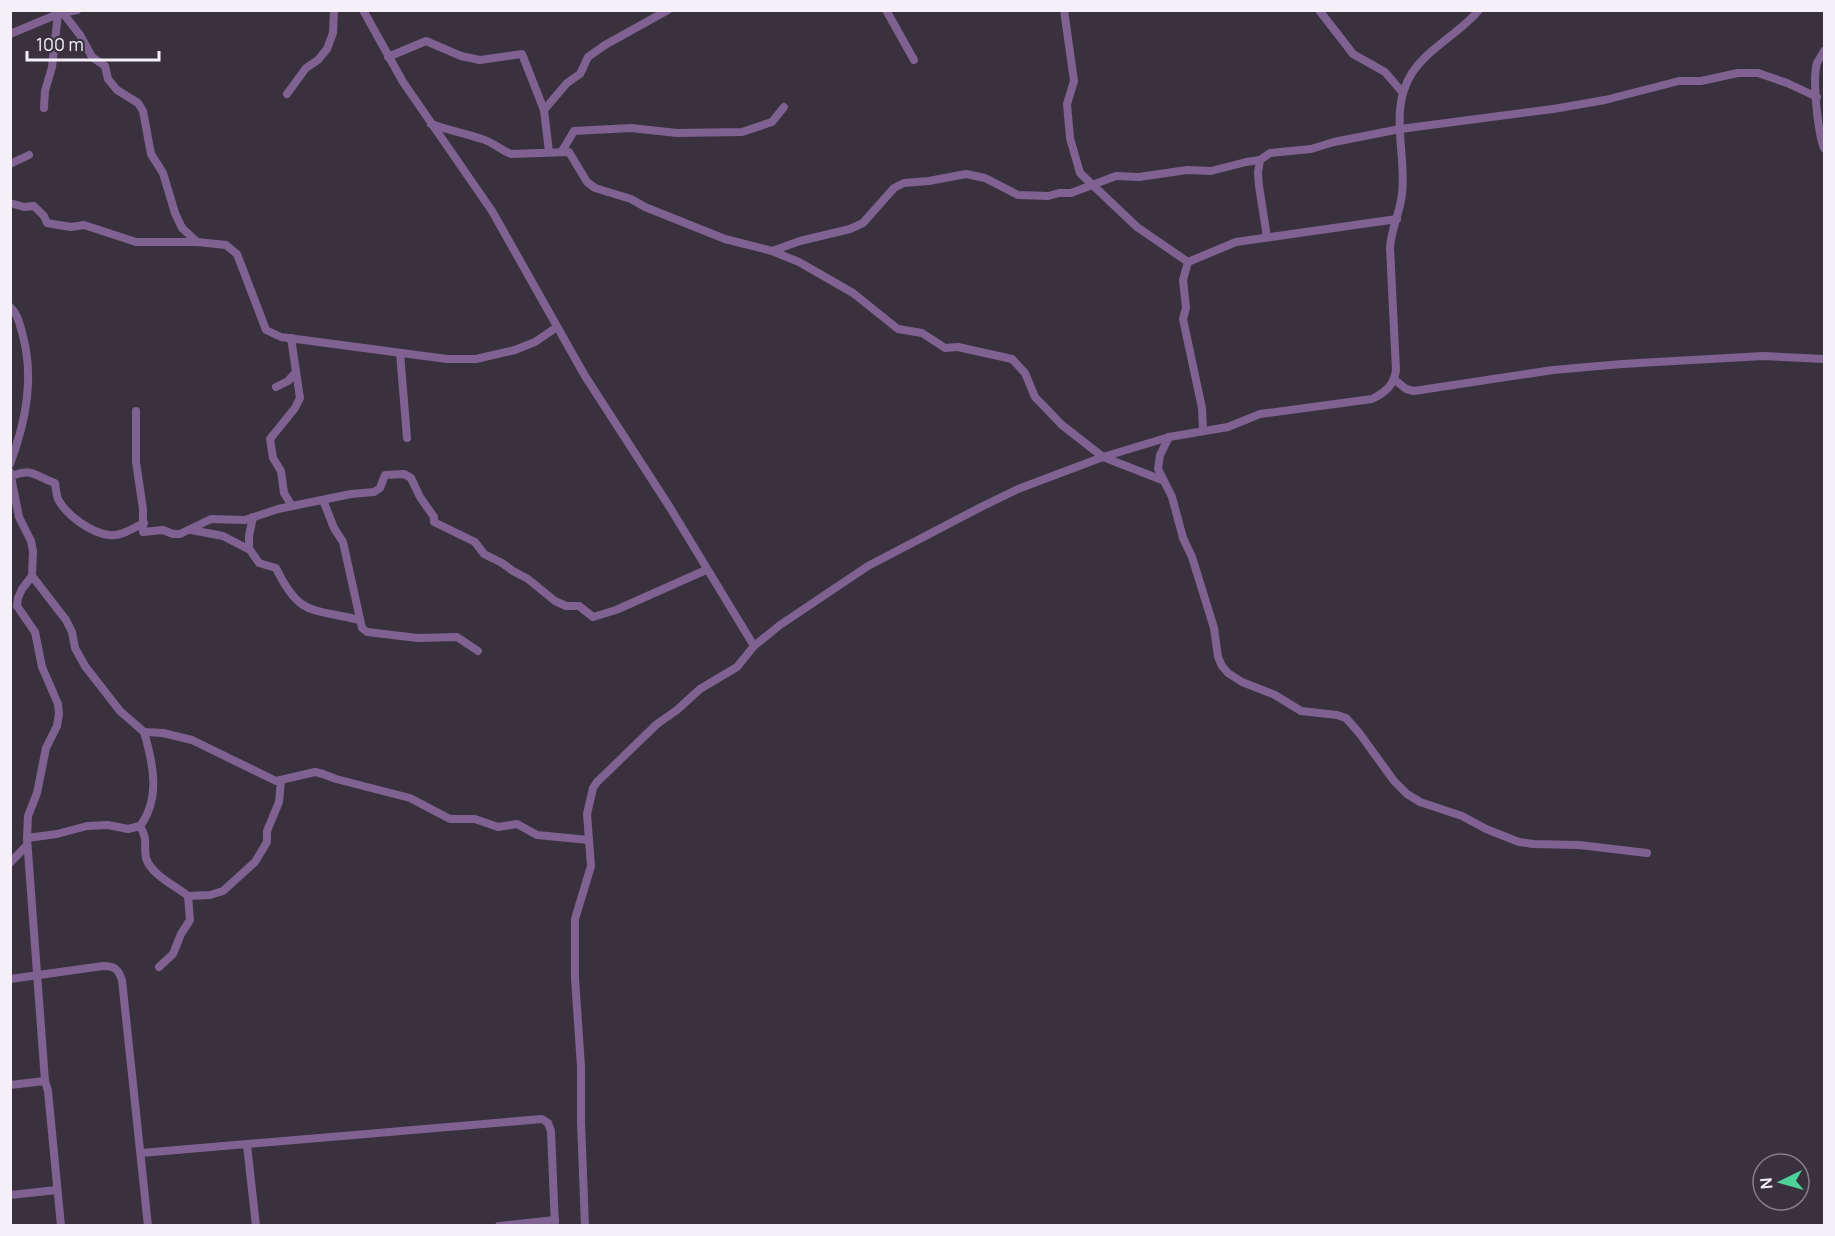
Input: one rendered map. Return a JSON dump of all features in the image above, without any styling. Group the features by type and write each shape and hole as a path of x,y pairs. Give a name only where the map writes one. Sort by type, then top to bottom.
{"street":[{"path":"10,34 77,10"},
{"path":"287,94 306,68 318,60 327,49 333,33 334,10"},
{"path":"363,10 388,57 430,124 492,211 585,376 669,506 754,646"},
{"path":"544,110 567,83 579,74 588,57 668,10"},
{"path":"886,10 914,60"},
{"path":"1064,10 1074,81 1067,104 1070,138 1080,173 1137,227 1188,262"},
{"path":"1319,10 1353,54 1385,72 1403,93"},
{"path":"585,1226 581,1067 575,978 575,919 591,866 587,814 593,788 597,782 657,724 700,689 737,667 765,636 811,603 899,549 1018,489 1103,457 1169,437 1228,427 1260,414 1372,399 1385,392 1394,379 1390,248 1403,185 1399,110 1403,93 1416,68 1436,48 1467,24 1479,10"},
{"path":"44,108 45,91 52,67 61,14"},
{"path":"61,14 80,35 92,57 105,66 108,79 117,90 138,103 143,111 151,154 163,173 175,213 182,228 197,242"},
{"path":"388,57 425,42 461,56 480,60 522,54 544,110 549,152"},
{"path":"1824,51 1817,64 1819,132 1824,148"},
{"path":"772,251 850,229 863,223 894,188 904,183 966,174 975,175 1023,196 1071,193 1116,176 1139,177 1186,170 1211,171 1260,160 1270,153 1311,149 1400,129 1553,109 1605,100 1679,81 1701,81 1738,73 1758,73 1817,97"},
{"path":"562,151 574,131 632,129 677,133 742,132 772,123 784,106"},
{"path":"430,124 483,139 512,154 569,152 587,182 595,188 631,198 645,207 725,239 772,251 814,270 852,293 898,329 922,333 945,348 958,347 1012,359 1025,373 1035,397 1062,425 1103,457 1162,480"},
{"path":"10,164 29,155"},
{"path":"1260,160 1258,186 1267,237"},
{"path":"10,204 24,207 34,206 44,216 47,223 71,228 84,225 136,242 197,242 226,245 232,249 240,262 266,330 281,337 447,359 476,359 515,350 534,342 557,327"},
{"path":"1188,262 1236,242 1396,219"},
{"path":"1188,262 1183,280 1186,308 1184,320 1202,408 1203,430"},
{"path":"10,307 17,316 23,336 29,378 22,432 10,464"},
{"path":"291,338 300,398 295,408 270,439 273,458 281,471 284,493 292,506"},
{"path":"400,353 407,438"},
{"path":"1394,379 1406,389 1414,391 1553,370 1622,364 1763,356 1824,359"},
{"path":"276,387 288,381 296,372"},
{"path":"136,411 136,462 144,523 143,532 163,530 180,534 211,519 238,521 292,506 374,492 380,488 385,475 404,474 411,478 420,497 434,517 434,522 476,543 484,554 502,562 509,569 528,579 555,601 566,606 579,606 593,617 616,610 706,570"},
{"path":"1169,437 1157,463 1162,480 1172,497 1183,538 1192,557 1214,628 1218,657 1228,673 1242,682 1275,695 1301,711 1346,718 1394,781 1407,794 1420,802 1462,816 1486,829 1519,842 1579,845 1647,853"},
{"path":"61,1226 48,1091 45,1081 27,841 28,816 37,793 46,748 57,726 59,714 58,704 42,667 35,632 17,606 22,589 32,576 33,551 16,505 11,474 24,471 33,472 42,479 55,483 58,499 67,511 93,530 109,535 128,531 144,523"},
{"path":"323,500 334,528 343,542 362,628 367,632 418,638 457,637 478,651"},
{"path":"249,549 249,536 254,517"},
{"path":"191,530 223,536 249,549 259,563 276,568 283,583 301,606 324,614 359,620"},
{"path":"32,576 66,620 72,632 75,648 85,666 120,711 144,732 163,733 192,740 240,762 267,778 281,780 315,772 410,798 450,819 476,819 498,827 517,824 537,835 589,840"},
{"path":"10,863 27,841 87,826 108,825 128,829 140,826 151,808 154,787 144,732"},
{"path":"140,826 146,836 147,861 152,868 189,896 210,896 223,891 255,862 267,842 267,831 279,802 281,780"},
{"path":"159,967 173,954 190,920 189,896"},
{"path":"10,978 111,966 118,970 122,980 148,1226"},
{"path":"10,1084 45,1081"},
{"path":"141,1153 542,1119 548,1123 551,1131 555,1223 499,1226"},
{"path":"247,1145 256,1226"},
{"path":"10,1195 57,1190"}]}
